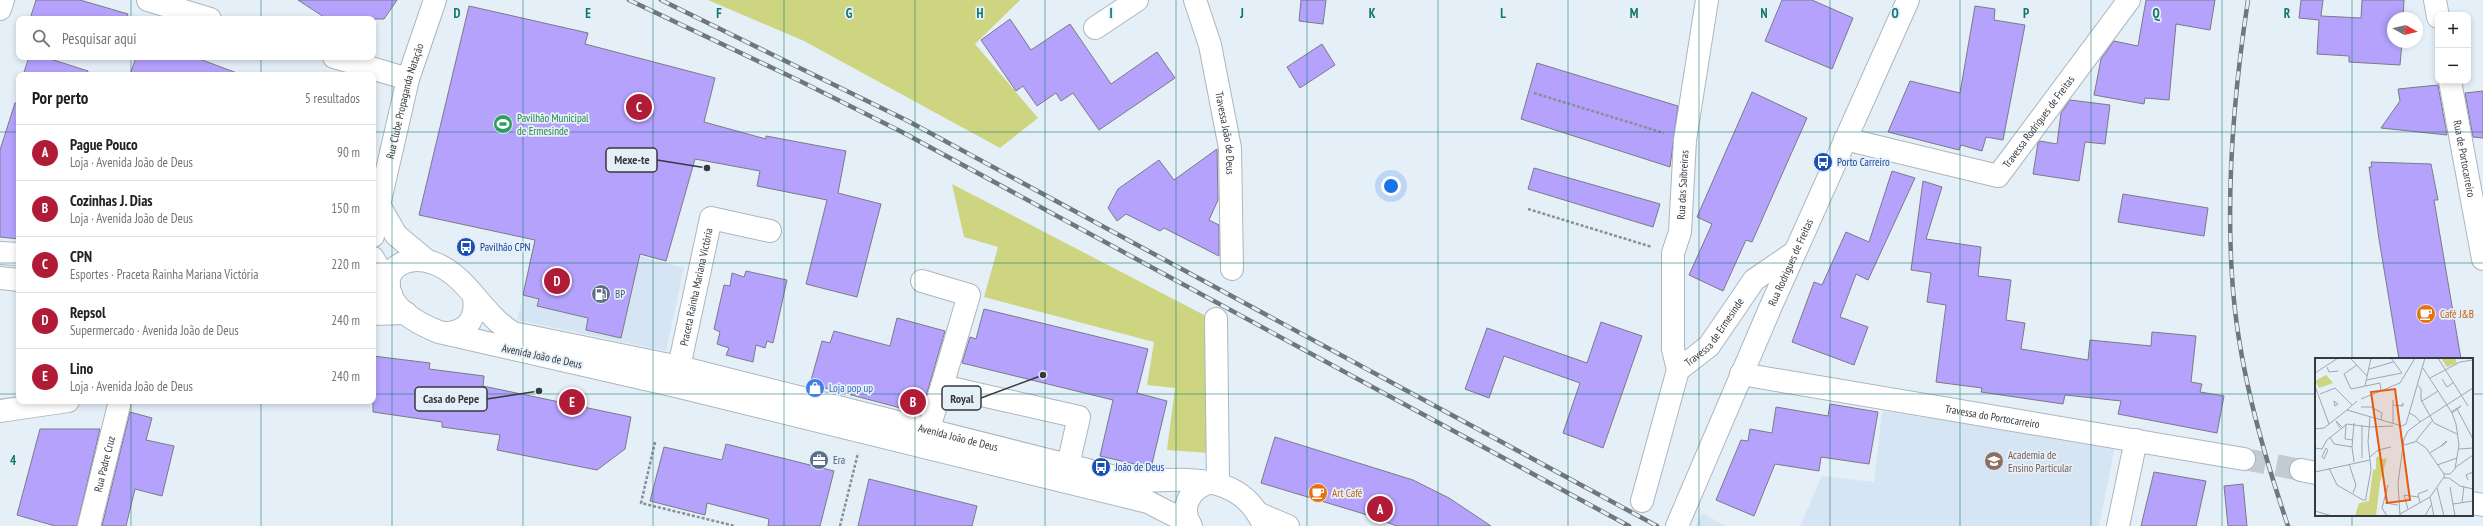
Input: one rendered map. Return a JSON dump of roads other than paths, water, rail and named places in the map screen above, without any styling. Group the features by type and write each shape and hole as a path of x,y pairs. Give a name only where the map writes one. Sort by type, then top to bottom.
{"street":[{"path":"0,8 3,0"},
{"path":"148,0 200,16"},
{"name":"Rua Clube Propaganda Natação","path":"376,220 408,79 435,0"},
{"path":"1095,28 1137,0"},
{"name":"Travessa João de Deus","path":"1195,0 1210,46 1230,148 1232,269"},
{"name":"Rua das Saibreiras","path":"1678,370 1673,349 1673,254 1680,232 1685,140 1707,0"},
{"name":"Rua Rodrigues de Freitas","path":"1676,526 1741,374 1908,0"},
{"name":"Travessa Rodrigues de Freitas","path":"1845,139 1998,176 2129,0"},
{"path":"2435,0 2437,12"},
{"path":"344,60 408,79"},
{"name":"Rua de Portocarreiro","path":"2451,84 2480,225 2483,260"},
{"path":"379,205 396,235 426,260"},
{"name":"Praceta Rainha Mariana Victória","path":"679,367 711,218 770,231"},
{"name":"Travessa de Ermesinde","path":"1642,501 1678,370 1709,346 1754,280 1795,252"},
{"path":"0,253 16,254"},
{"name":"Avenida João de Deus","path":"1190,525 1148,502 864,431 638,368 513,333 502,326 474,297 460,279 438,264 426,260 415,258 405,261 397,266 384,291 406,313 428,328 488,344 638,368 679,367 929,428 1131,480 1174,478 1213,483 1239,494 1260,520 1288,526"},
{"path":"376,267 384,291"},
{"path":"0,278 16,280"},
{"path":"922,281 969,295 929,428"},
{"path":"449,333 459,331 468,326 474,317 474,297"},
{"path":"376,314 406,313"},
{"path":"1213,483 1216,319"},
{"name":"Travessa do Portocarreiro","path":"1741,374 2244,459"},
{"path":"942,386 1079,417 1068,465"},
{"path":"0,411 48,404"},
{"name":"Rua Padre Cruz","path":"89,526 119,404"},
{"path":"2118,526 2136,440"},
{"name":"Avenida João de Deus","path":"1190,525 1187,502 1191,493 1199,486 1213,483"},
{"path":"2473,503 2483,505"}],"tunnel":[{"path":"2244,459 2301,470"}],"railway":[{"path":"629,0 800,81 902,132 1629,526"},
{"path":"661,0 908,121 1657,526"},
{"path":"2248,0 2232,138 2230,207 2232,276 2239,340 2252,403 2288,526"}],"place":[{"name":"CPN","path":"639,107"},
{"name":"Pavilhão Municipal de Ermesinde","path":"503,124"},
{"name":"Porto Carreiro","path":"1823,162"},
{"name":"Mexe-te","path":"707,168"},
{"name":"Pavilhão CPN","path":"466,247"},
{"name":"Repsol","path":"557,281"},
{"name":"BP","path":"601,294"},
{"name":"Café J&B","path":"2426,314"},
{"name":"Royal","path":"1043,375"},
{"name":"Loja pop up","path":"815,388"},
{"name":"Casa do Pepe","path":"539,391"},
{"name":"Lino","path":"572,402"},
{"name":"Cozinhas J. Dias","path":"913,402"},
{"name":"Era","path":"819,460"},
{"name":"Academia de Ensino Particular","path":"1994,461"},
{"name":"João de Deus","path":"1101,467"},
{"name":"Art Café","path":"1318,493"},
{"name":"Pague Pouco","path":"1380,509"}]}
